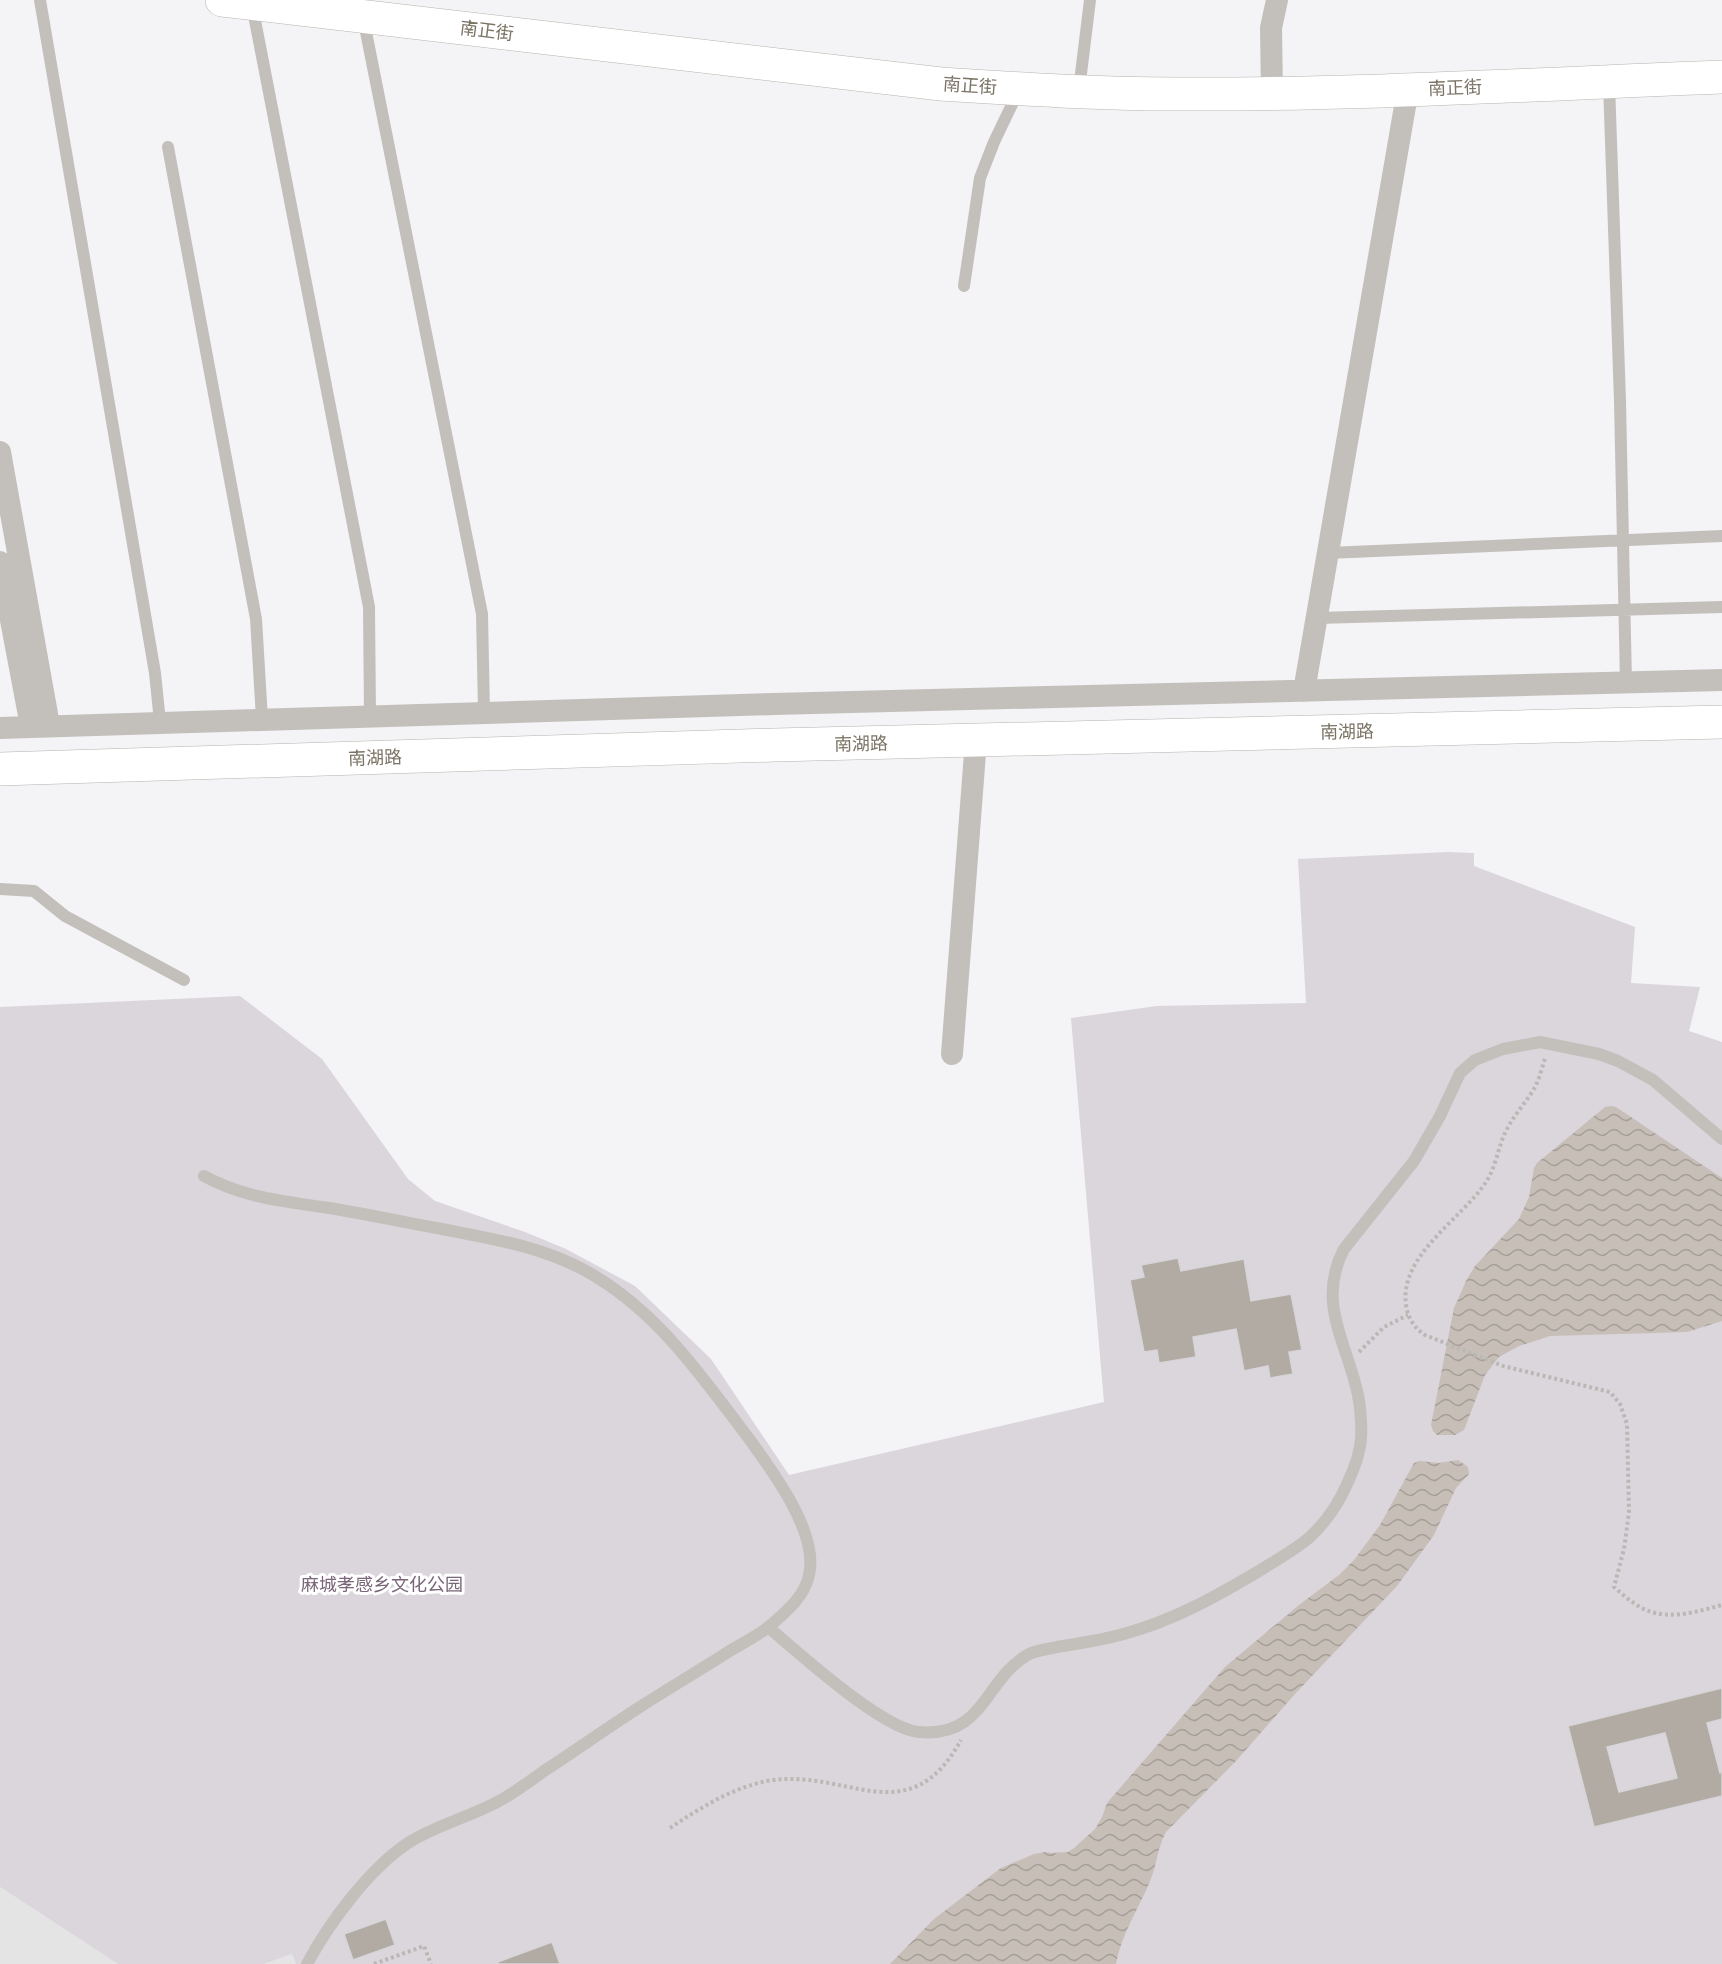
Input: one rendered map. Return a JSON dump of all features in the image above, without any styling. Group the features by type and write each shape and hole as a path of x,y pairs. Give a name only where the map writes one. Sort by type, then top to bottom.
{"main road":[{"name":"南正街","path":"237,2 941,84 1019,89 1175,94 1272,93 1722,77"},
{"name":"南湖路","path":"0,747 738,724 1722,700"},
{"name":"南湖路","path":"0,769 976,740 1722,722"}],"street":[{"path":"1272,93 1271,28 1277,0"},
{"path":"1304,691 1408,89"},
{"path":"0,452 40,726"},
{"path":"0,562 40,726"},
{"path":"0,728 484,712 1722,680"},
{"path":"952,1054 976,740"}],"lane":[{"path":"40,0 155,673 160,722"},
{"path":"1079,92 1090,0"},
{"path":"237,2 369,607 370,716"},
{"path":"363,15 482,614 484,712"},
{"path":"1609,81 1626,683"},
{"path":"964,286 980,178 1019,89"},
{"path":"168,147 256,619 262,719"},
{"path":"1328,553 1722,536"},
{"path":"1317,618 1722,607"},
{"path":"0,889 34,891 65,916 184,980"},
{"path":"768,1627 827,1677 895,1725 918,1732 939,1731 952,1728 976,1714 1008,1671 1029,1654 1126,1633 1167,1619 1201,1605 1295,1549 1311,1536 1337,1504 1360,1450 1358,1396 1336,1326 1332,1303 1333,1275 1344,1249 1414,1161 1440,1116 1455,1082 1467,1066 1475,1060 1503,1049 1540,1042 1599,1054 1636,1070 1661,1087 1722,1139"},
{"path":"204,1176 229,1188 255,1196 347,1210 524,1245 569,1262 590,1273 634,1305 680,1349 780,1481 805,1534 811,1560 810,1574 798,1599 768,1627 645,1703 501,1800 432,1830 407,1844 364,1883 346,1904 307,1964"}],"path":[{"path":"1550,1044 1537,1084 1506,1130 1487,1181 1427,1248 1412,1270 1406,1290 1408,1315 1414,1327 1425,1335 1503,1366 1610,1392 1620,1404 1627,1424 1629,1512 1624,1549 1614,1587 1640,1607 1655,1613 1674,1616 1722,1605"},
{"path":"1347,1356 1360,1352 1384,1327 1408,1315"},
{"path":"670,1828 712,1801 740,1788 774,1780 794,1779 894,1792 912,1789 931,1778 953,1755 976,1714"},
{"path":"374,1964 424,1946 431,1964"}],"shaded area":[{"path":"0,1887 118,1964 0,1964"},
{"path":"292,1954 296,1964 264,1964"}],"green space":[{"name":"麻城孝感乡文化公园","path":"1448,852 1474,853 1474,866 1635,927 1631,983 1700,987 1689,1031 1722,1042 1722,1964 296,1964 292,1954 264,1964 118,1964 0,1887 0,1007 240,996 322,1059 408,1179 435,1201 525,1232 566,1249 635,1286 711,1359 789,1475 1104,1402 1071,1018 1157,1006 1306,1003 1298,859"}],"water":[{"path":"1605,1107 1616,1107 1722,1178 1722,1321 1687,1332 1550,1336 1519,1346 1499,1357 1485,1375 1464,1430 1455,1435 1437,1435 1431,1425 1454,1308 1466,1281 1475,1266 1519,1219 1529,1197 1537,1163"},
{"path":"1458,1460 1468,1467 1469,1474 1456,1488 1434,1535 1397,1586 1295,1694 1236,1761 1166,1832 1146,1891 1126,1932 1116,1964 890,1964 934,1919 1001,1868 1034,1854 1068,1852 1074,1848 1095,1829 1107,1803 1225,1667 1339,1575 1354,1560 1380,1525 1414,1463"}],"building":[{"path":"1178,1258 1181,1271 1244,1259 1251,1301 1291,1294 1302,1350 1289,1352 1293,1374 1270,1378 1268,1366 1244,1371 1236,1329 1193,1337 1196,1357 1159,1363 1157,1350 1144,1352 1130,1280 1144,1277 1141,1265"},
{"path":"1722,1688 1722,1719 1707,1723 1720,1773 1722,1772 1722,1796 1594,1827 1568,1726","holes":["1665,1733 1677,1778 1619,1792 1607,1747"]},
{"path":"386,1919 395,1945 353,1960 344,1934"},
{"path":"552,1942 560,1964 498,1964 498,1962"}]}
